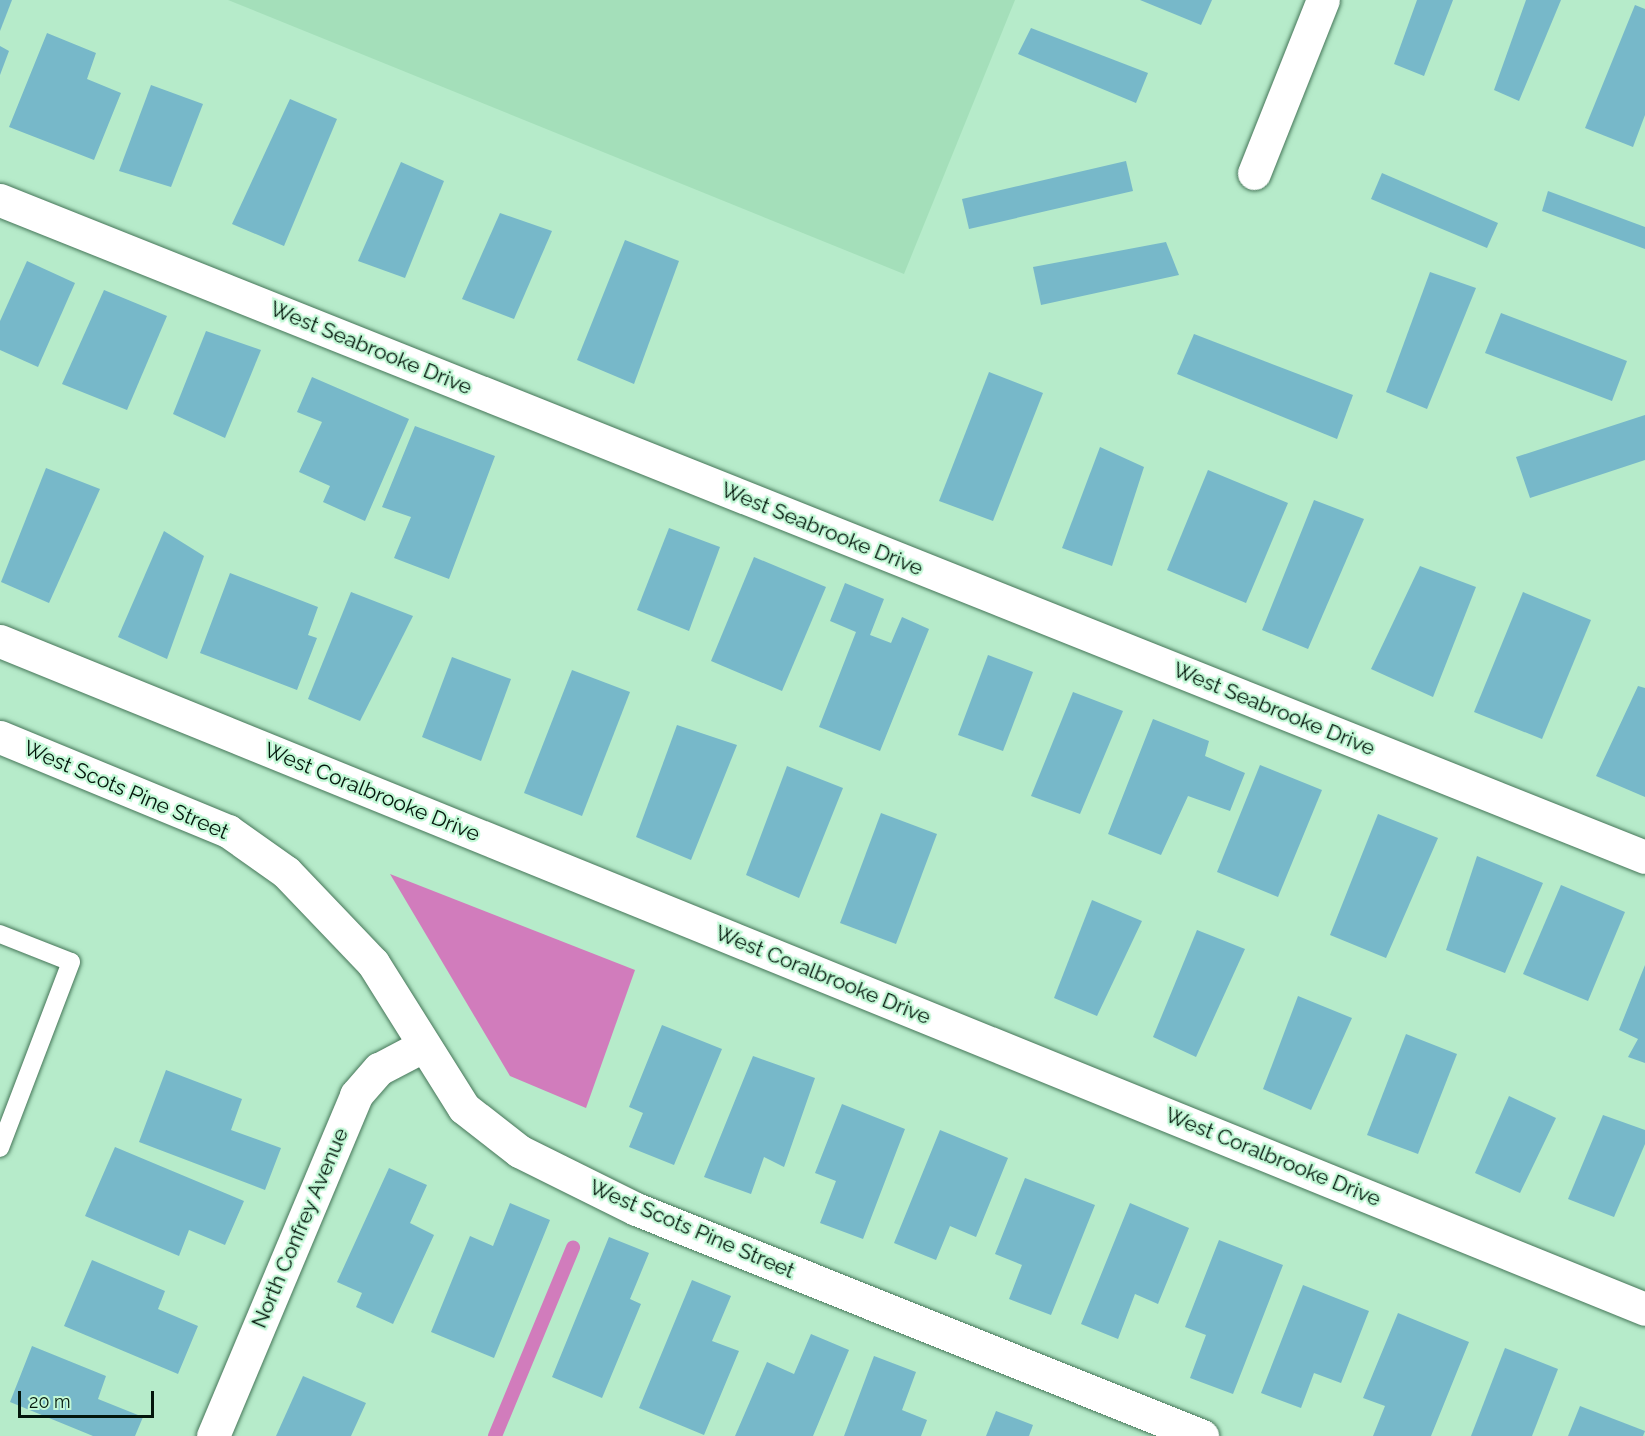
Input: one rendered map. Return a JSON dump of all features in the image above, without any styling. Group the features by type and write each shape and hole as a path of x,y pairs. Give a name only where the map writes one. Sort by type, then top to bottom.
{"street":[{"path":"1254,173 1323,0"},
{"name":"West Seabrooke Drive","path":"0,200 1645,857"},
{"name":"West Coralbrooke Drive","path":"0,640 1645,1309"},
{"name":"West Scots Pine Street","path":"0,737 228,831 286,872 373,963 421,1047 464,1108 519,1151 636,1209 1202,1436"},
{"name":"North Confrey Avenue","path":"213,1436 356,1095 379,1069 421,1047"}],"lane":[{"path":"0,934 71,963 0,1148"}],"shaded area":[{"path":"228,0 1015,0 904,274"},
{"path":"390,874 635,970 586,1108 510,1076"}],"building":[{"path":"0,0 12,0 0,31"},
{"path":"1140,0 1212,0 1201,25"},
{"path":"1417,0 1453,0 1424,76 1394,64"},
{"path":"1526,0 1561,0 1519,101 1494,90"},
{"path":"1635,5 1645,9 1645,115 1633,147 1585,128"},
{"path":"1031,28 1148,73 1136,103 1018,54"},
{"path":"47,33 96,53 87,79 121,93 94,160 9,127"},
{"path":"0,46 9,51 0,75"},
{"path":"151,85 203,104 171,187 119,171"},
{"path":"290,99 337,119 284,246 232,224"},
{"path":"1126,161 1133,191 969,229 962,199"},
{"path":"401,162 444,181 405,278 358,261"},
{"path":"1382,173 1498,223 1487,248 1371,199"},
{"path":"1548,191 1645,227 1645,249 1542,211"},
{"path":"500,213 552,231 514,319 462,299"},
{"path":"625,240 679,261 634,384 577,360"},
{"path":"1166,242 1179,275 1041,305 1033,267"},
{"path":"27,261 75,283 38,367 0,350 0,321"},
{"path":"1430,272 1476,288 1427,409 1386,392"},
{"path":"104,290 167,316 127,410 62,384"},
{"path":"1501,313 1627,361 1612,401 1485,353"},
{"path":"206,331 261,350 225,438 173,414"},
{"path":"1194,334 1353,395 1337,439 1177,374"},
{"path":"989,372 1043,393 993,521 939,501"},
{"path":"312,377 409,419 365,521 323,502 330,486 299,472 322,422 297,412"},
{"path":"1645,415 1645,460 1530,498 1516,457"},
{"path":"415,426 495,456 449,579 394,558 411,517 382,507"},
{"path":"1100,447 1144,467 1112,566 1062,548"},
{"path":"46,468 100,489 49,603 1,582"},
{"path":"1208,470 1288,503 1246,603 1167,570"},
{"path":"1314,500 1364,519 1308,649 1262,630"},
{"path":"669,528 720,547 689,631 637,610"},
{"path":"164,531 204,556 167,659 118,637"},
{"path":"754,557 826,587 782,691 711,661"},
{"path":"1420,566 1476,587 1433,697 1371,669"},
{"path":"230,573 318,607 308,635 317,638 297,690 200,653"},
{"path":"845,583 884,599 870,635 891,643 902,617 929,629 880,751 819,727 856,632 830,621"},
{"path":"351,592 413,616 360,721 308,699"},
{"path":"1523,592 1591,620 1542,739 1474,712"},
{"path":"988,655 1033,672 1003,751 958,735"},
{"path":"452,657 511,679 481,761 422,737"},
{"path":"572,670 630,692 582,816 524,793"},
{"path":"1638,686 1645,688 1645,797 1596,776"},
{"path":"1073,692 1123,711 1080,814 1031,796"},
{"path":"1153,719 1209,741 1205,756 1245,773 1230,811 1188,796 1161,855 1108,834"},
{"path":"677,725 737,745 691,860 636,837"},
{"path":"1260,765 1322,790 1278,897 1217,872"},
{"path":"787,766 843,788 799,898 746,875"},
{"path":"881,813 937,834 896,944 840,923"},
{"path":"1378,814 1438,838 1386,958 1330,935"},
{"path":"1477,856 1543,883 1505,973 1446,950"},
{"path":"1561,885 1625,912 1588,1001 1523,974"},
{"path":"1092,900 1142,921 1097,1016 1054,998"},
{"path":"1197,930 1245,949 1196,1057 1153,1037"},
{"path":"1645,965 1645,1063 1628,1057 1638,1039 1619,1030"},
{"path":"1298,996 1352,1018 1311,1110 1263,1089"},
{"path":"662,1025 722,1049 674,1165 629,1147 643,1113 629,1107"},
{"path":"1406,1034 1457,1054 1418,1154 1367,1135"},
{"path":"753,1056 815,1078 784,1167 764,1157 751,1194 704,1177"},
{"path":"166,1070 242,1099 231,1130 281,1148 265,1190 139,1142"},
{"path":"1509,1096 1556,1118 1520,1193 1475,1173"},
{"path":"842,1104 905,1129 863,1239 820,1223 836,1181 815,1173"},
{"path":"1603,1115 1645,1130 1645,1144 1614,1217 1568,1199"},
{"path":"940,1130 1008,1158 976,1237 950,1226 936,1260 894,1243"},
{"path":"115,1147 244,1201 225,1245 189,1230 179,1256 85,1216"},
{"path":"389,1168 427,1185 410,1223 434,1235 393,1324 356,1307 362,1293 337,1282"},
{"path":"1025,1178 1095,1205 1051,1315 1009,1299 1022,1265 995,1254"},
{"path":"510,1203 550,1220 494,1358 431,1332 470,1236 493,1246"},
{"path":"1130,1203 1189,1228 1158,1304 1135,1294 1118,1339 1081,1324"},
{"path":"609,1237 649,1253 630,1299 641,1304 602,1398 552,1377"},
{"path":"1219,1240 1283,1265 1233,1394 1190,1378 1206,1335 1185,1327"},
{"path":"92,1260 165,1291 158,1309 198,1326 178,1374 64,1326"},
{"path":"692,1280 731,1296 712,1341 739,1351 704,1435 639,1408"},
{"path":"1303,1285 1369,1311 1341,1383 1314,1373 1301,1408 1261,1393"},
{"path":"1398,1313 1469,1342 1431,1436 1373,1436 1385,1406 1363,1398"},
{"path":"811,1334 849,1350 813,1436 735,1436 767,1362 794,1374"},
{"path":"32,1346 106,1376 98,1399 143,1417 135,1436 93,1436 10,1402"},
{"path":"1505,1348 1558,1369 1532,1436 1471,1436"},
{"path":"874,1356 916,1372 902,1410 927,1420 921,1436 844,1436"},
{"path":"303,1376 366,1403 351,1436 276,1436"},
{"path":"1580,1406 1645,1431 1643,1436 1568,1436"},
{"path":"996,1411 1033,1425 1029,1436 986,1436"}],"waterway":[{"path":"495,1436 573,1248"}]}
